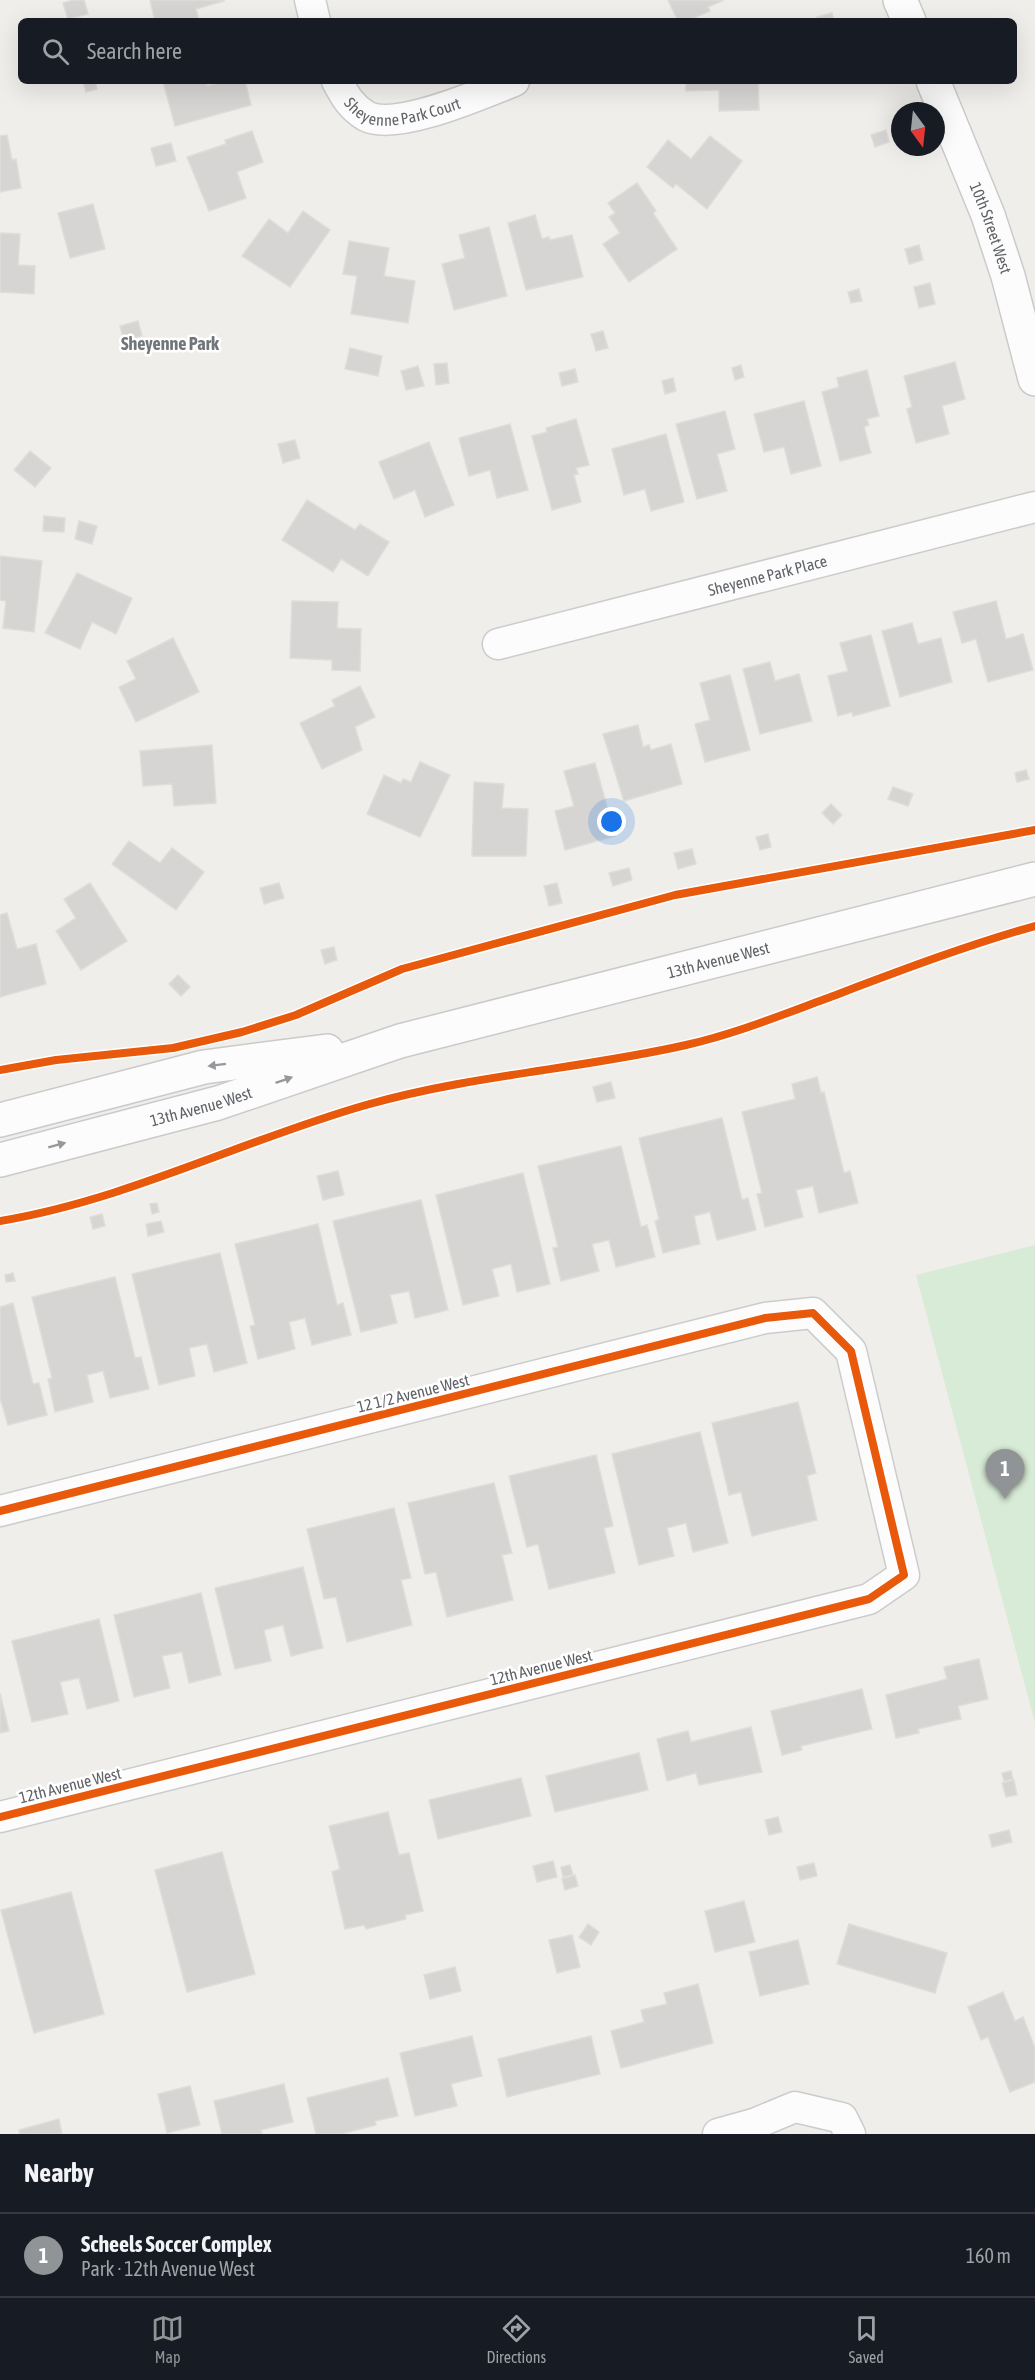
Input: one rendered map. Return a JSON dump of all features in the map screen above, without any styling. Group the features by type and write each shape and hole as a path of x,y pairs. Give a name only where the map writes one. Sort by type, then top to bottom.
{"street":[{"path":"310,0 314,18"},
{"path":"900,0 908,18"},
{"name":"Sheyenne Park Court","path":"339,84 349,103 369,117 401,119 442,108 506,84"},
{"name":"10th Street West","path":"934,84 988,215 1008,276 1035,380"},
{"name":"Sheyenne Park Place","path":"498,644 1035,507"},
{"name":"13th Avenue West","path":"0,1160 218,1103 400,1041 1035,879"},
{"name":"13th Avenue West","path":"0,1120 204,1067 400,1041"},
{"name":"12 1/2 Avenue West","path":"0,1511 765,1318 813,1313 828,1328"},
{"name":"12th Avenue West","path":"0,1817 869,1599 904,1575 851,1351 828,1328"},
{"path":"718,2134 754,2124 795,2107 846,2126"}],"green space":[{"path":"1035,1245 1035,1723 916,1275"}],"building":[{"path":"84,0 88,14 68,18 63,3"},
{"path":"150,0 224,0 196,9 198,18 154,18"},
{"path":"668,0 724,0 708,7 710,11 694,18 677,18"},
{"path":"832,13 833,18 817,18"},
{"path":"84,84 96,84 97,89 86,92"},
{"path":"164,84 207,84 207,86 246,84 251,105 175,126"},
{"path":"686,84 758,84 759,110 719,111 719,90 686,91"},
{"path":"886,130 889,142 875,147 871,135"},
{"path":"252,131 263,162 237,172 246,198 209,211 187,157 226,144 225,140"},
{"path":"7,135 12,160 16,159 21,188 0,192 0,136"},
{"path":"710,136 742,161 707,209 676,184 673,188 647,167 668,140 691,159"},
{"path":"171,143 176,161 156,166 151,148"},
{"path":"637,183 656,211 653,213 677,249 629,282 603,244 620,233 609,217 615,213 608,203"},
{"path":"93,204 105,249 70,258 58,213"},
{"path":"303,211 330,230 290,287 242,256 269,219 288,233"},
{"path":"535,215 542,239 549,237 550,240 572,235 583,277 526,290 508,223"},
{"path":"489,227 507,296 454,310 442,264 465,258 459,235"},
{"path":"0,233 20,234 18,265 35,266 34,294 0,292"},
{"path":"349,241 389,248 384,276 415,281 408,323 351,314 357,276 343,274"},
{"path":"919,245 923,260 909,264 905,249"},
{"path":"930,283 935,304 919,308 914,287"},
{"path":"859,289 862,301 851,303 848,292"},
{"path":"138,321 142,336 124,341 120,326"},
{"path":"603,331 608,348 596,351 591,334"},
{"path":"350,348 382,356 378,376 345,369"},
{"path":"955,362 965,399 942,406 949,434 916,443 907,409 912,407 904,376"},
{"path":"447,363 449,383 436,385 434,364"},
{"path":"741,365 744,377 735,380 732,368"},
{"path":"418,366 424,386 406,390 401,371"},
{"path":"575,369 578,382 562,386 559,373"},
{"path":"867,370 879,416 867,419 869,425 864,427 871,453 840,461 822,392 839,387 837,378"},
{"path":"673,378 676,391 665,394 662,381"},
{"path":"804,401 821,466 791,474 784,447 764,452 754,414"},
{"path":"725,411 735,449 717,454 727,491 697,499 676,424"},
{"path":"576,419 589,465 576,468 578,474 574,475 581,502 552,510 532,436 547,432 546,428"},
{"path":"510,424 528,490 497,498 490,470 469,476 459,438"},
{"path":"666,434 684,502 651,511 645,489 624,495 612,449"},
{"path":"295,440 300,458 283,463 278,444"},
{"path":"429,442 454,505 425,517 415,490 394,499 379,462"},
{"path":"30,451 51,468 35,487 14,470"},
{"path":"307,500 355,530 360,524 389,542 368,576 341,559 333,572 282,540"},
{"path":"44,516 65,518 64,532 43,531"},
{"path":"79,521 97,526 92,544 75,539"},
{"path":"0,556 42,561 34,632 3,628 6,601 0,600"},
{"path":"77,573 132,598 116,634 92,622 80,649 45,633"},
{"path":"292,601 338,602 337,628 361,629 360,671 332,670 332,660 290,658"},
{"path":"996,601 1006,639 1023,634 1033,670 988,682 976,639 962,643 953,612"},
{"path":"912,623 918,644 941,638 952,682 900,697 882,631"},
{"path":"871,635 890,706 853,716 852,712 838,716 828,676 848,671 840,643"},
{"path":"173,638 199,692 136,722 119,687 136,679 127,661"},
{"path":"770,662 775,681 799,674 812,721 760,734 743,669"},
{"path":"730,675 750,750 705,762 695,724 710,720 700,683"},
{"path":"360,686 375,717 355,727 362,750 322,769 300,723 335,706 332,700"},
{"path":"638,725 643,747 649,745 651,750 671,744 682,784 624,801 603,734"},
{"path":"212,745 216,803 174,806 172,784 143,786 140,751"},
{"path":"420,762 450,775 420,837 367,814 384,775 401,783 403,779 411,782"},
{"path":"595,763 615,836 565,850 555,811 574,806 564,771"},
{"path":"1026,770 1029,779 1017,782 1015,773"},
{"path":"474,782 504,784 502,808 528,809 526,856 472,856"},
{"path":"893,787 913,794 908,806 888,799"},
{"path":"831,804 842,815 833,824 822,813"},
{"path":"768,834 771,847 760,850 756,837"},
{"path":"129,841 160,863 172,848 204,872 176,910 112,864"},
{"path":"692,849 696,864 678,869 674,853"},
{"path":"629,868 632,880 613,886 609,873"},
{"path":"90,883 127,941 81,970 56,931 76,918 64,899"},
{"path":"279,883 284,898 264,904 260,888"},
{"path":"557,883 562,903 549,906 544,886"},
{"path":"7,913 17,949 36,944 46,984 0,997 0,915"},
{"path":"334,947 337,960 325,964 321,950"},
{"path":"178,975 190,987 181,996 169,984"},
{"path":"817,1077 821,1093 824,1092 844,1173 850,1171 858,1203 819,1213 813,1186 796,1190 803,1217 765,1227 757,1194 762,1193 742,1112 795,1099 792,1084"},
{"path":"611,1082 615,1098 597,1102 593,1087"},
{"path":"722,1118 742,1200 748,1198 756,1230 717,1240 710,1212 694,1216 700,1244 663,1253 655,1221 659,1219 639,1138"},
{"path":"621,1146 641,1227 647,1225 655,1257 616,1267 609,1240 592,1244 599,1271 561,1281 553,1248 558,1247 538,1166"},
{"path":"338,1171 344,1195 323,1200 317,1176"},
{"path":"523,1173 550,1284 517,1292 511,1264 492,1269 499,1296 463,1305 436,1195"},
{"path":"421,1200 448,1310 415,1318 409,1291 390,1295 397,1323 361,1332 333,1221"},
{"path":"157,1203 159,1212 152,1214 150,1204"},
{"path":"102,1214 105,1226 93,1229 90,1217"},
{"path":"161,1221 164,1232 148,1236 146,1224"},
{"path":"318,1224 337,1305 343,1303 351,1335 312,1345 305,1318 289,1322 295,1349 258,1359 250,1326 255,1325 235,1244"},
{"path":"220,1253 247,1363 214,1372 207,1344 189,1348 195,1376 159,1385 132,1274"},
{"path":"13,1273 15,1281 6,1282 5,1275"},
{"path":"115,1277 135,1358 141,1357 149,1389 110,1398 103,1371 87,1375 93,1402 55,1412 48,1379 52,1378 32,1297"},
{"path":"13,1303 33,1384 39,1383 47,1415 8,1425 0,1398 0,1307"},
{"path":"798,1402 816,1473 807,1476 817,1520 752,1536 741,1492 729,1495 712,1423"},
{"path":"700,1432 728,1543 693,1552 686,1523 667,1528 674,1556 639,1565 612,1454"},
{"path":"596,1455 613,1526 604,1528 615,1573 549,1589 538,1544 527,1547 509,1476"},
{"path":"494,1483 512,1553 502,1555 513,1600 447,1617 436,1572 425,1574 408,1503"},
{"path":"394,1508 411,1578 401,1580 412,1625 347,1642 336,1597 324,1599 307,1529"},
{"path":"303,1567 323,1648 291,1656 283,1625 264,1630 271,1661 235,1669 215,1588"},
{"path":"201,1593 221,1675 189,1683 182,1652 162,1656 170,1688 134,1697 114,1615"},
{"path":"99,1619 119,1701 87,1709 79,1678 60,1682 68,1714 32,1722 12,1641"},
{"path":"979,1659 988,1699 958,1706 961,1719 918,1729 919,1733 896,1738 886,1695 947,1679 944,1667"},
{"path":"862,1689 872,1729 801,1746 802,1750 782,1755 771,1711"},
{"path":"0,1693 9,1731 0,1733"},
{"path":"751,1727 762,1772 699,1785 696,1773 667,1781 657,1739 688,1731 691,1742"},
{"path":"639,1753 648,1790 555,1812 546,1776"},
{"path":"1011,1771 1013,1779 1004,1781 1002,1773"},
{"path":"521,1778 531,1816 438,1839 429,1800"},
{"path":"1014,1780 1017,1795 1006,1797 1002,1783"},
{"path":"388,1812 399,1855 409,1853 423,1911 405,1915 406,1919 366,1929 364,1925 345,1929 332,1872 340,1869 329,1826"},
{"path":"778,1817 782,1832 769,1835 765,1820"},
{"path":"1009,1830 1012,1842 992,1847 989,1835"},
{"path":"222,1852 255,1974 187,1992 155,1870"},
{"path":"553,1861 557,1877 537,1882 533,1866"},
{"path":"814,1863 817,1876 800,1880 797,1867"},
{"path":"570,1865 573,1875 563,1877 561,1867"},
{"path":"575,1875 578,1886 565,1890 562,1879"},
{"path":"71,1892 104,2014 34,2033 1,1910"},
{"path":"744,1901 755,1942 715,1952 705,1911"},
{"path":"588,1924 599,1932 591,1945 579,1937"},
{"path":"849,1924 947,1953 935,1993 837,1964"},
{"path":"572,1935 580,1967 557,1973 549,1940"},
{"path":"798,1940 809,1984 760,1996 749,1952"},
{"path":"455,1967 461,1991 430,1999 424,1975"},
{"path":"698,1984 713,2043 621,2068 611,2031 644,2022 641,2010 667,2004 664,1993"},
{"path":"1003,1992 1015,2021 1023,2017 1035,2048 1035,2082 1010,2092 988,2037 981,2040 968,2007"},
{"path":"472,2036 482,2076 451,2084 457,2106 415,2116 400,2053"},
{"path":"591,2036 600,2074 507,2097 498,2059"},
{"path":"388,2078 398,2116 375,2121 376,2125 341,2134 316,2134 307,2098"},
{"path":"284,2084 293,2122 261,2130 262,2134 222,2134 214,2101"},
{"path":"190,2086 200,2125 167,2133 158,2094"},
{"path":"59,2119 62,2134 20,2134 19,2130"}],"cycle path":[{"path":"0,1070 56,1060 173,1048 242,1032 296,1015 402,969 675,895 1035,830"},
{"path":"0,1221 93,1199 366,1105 446,1086 646,1053 722,1036 956,951 1035,926"},
{"path":"0,1511 765,1318 813,1313 851,1351 904,1575 869,1599 0,1817"}],"place":[{"name":"Scheels Soccer Complex","path":"1005,1499"}],"district":[{"name":"Sheyenne Park","path":"170,343"}]}
